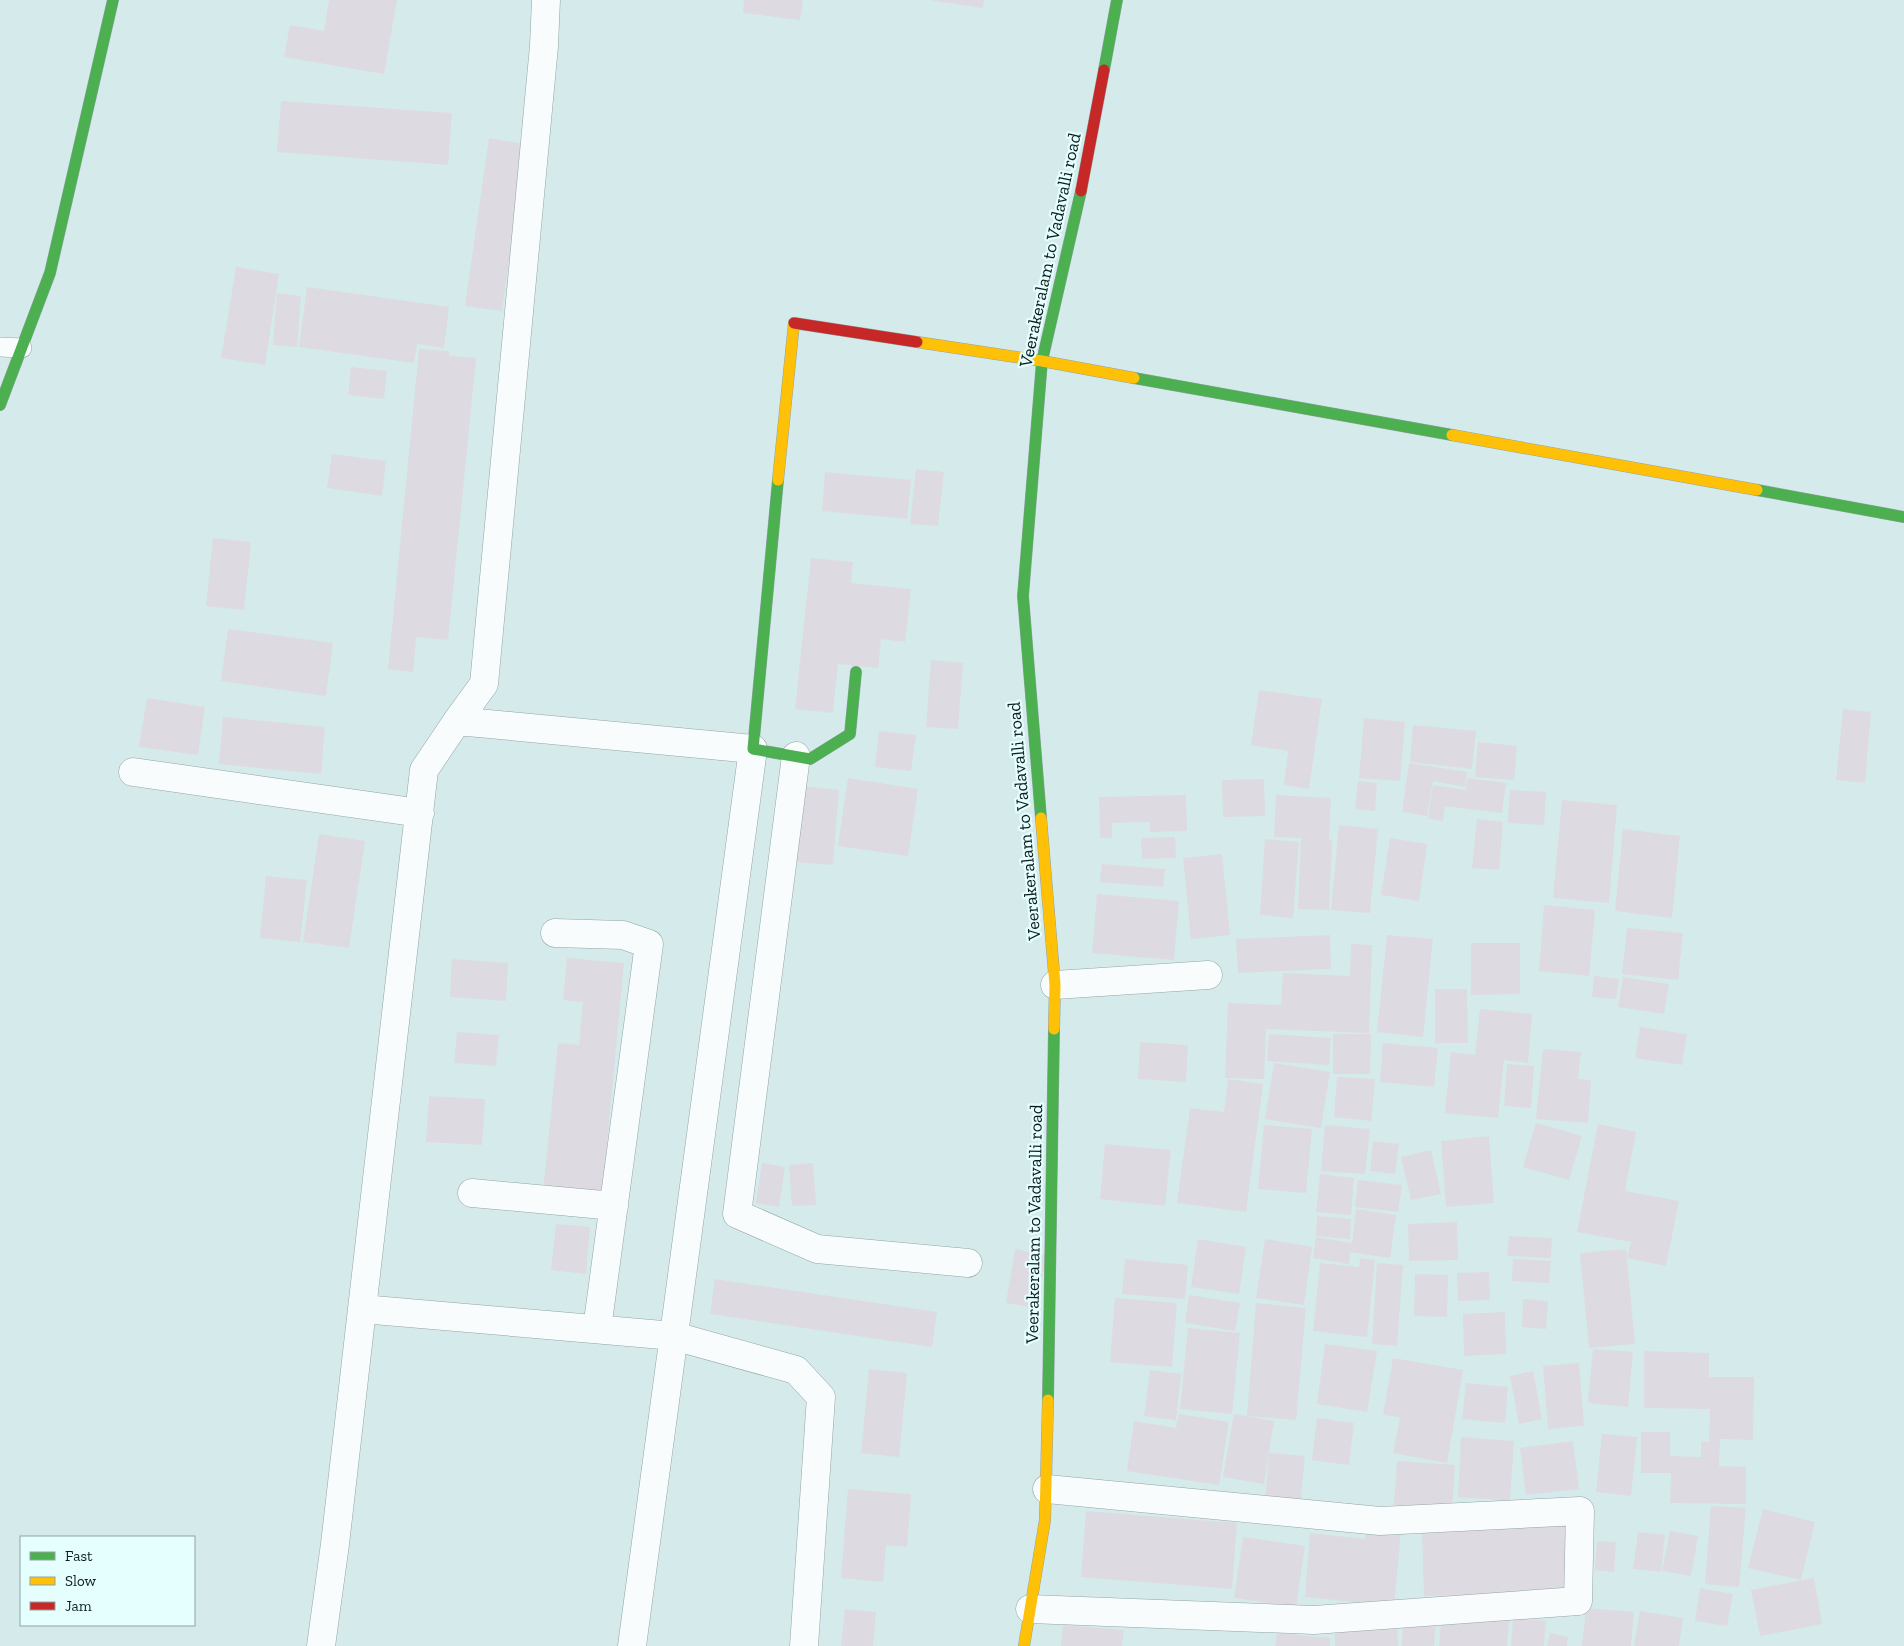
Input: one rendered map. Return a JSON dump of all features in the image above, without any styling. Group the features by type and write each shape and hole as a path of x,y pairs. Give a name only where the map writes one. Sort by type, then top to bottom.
{"street":[{"path":"0,405 50,273 113,0"},
{"path":"321,1646 335,1544 424,770 457,720 484,684 542,66 546,0"},
{"name":"Veerakeralam to Vadavalli road","path":"1024,1646 1045,1520 1047,1489 1055,985 1023,596 1042,361 1088,160 1117,0"},
{"path":"632,1646 753,750 792,324 1042,361 1904,517"},
{"path":"457,720 753,750 810,759 850,734 856,672"},
{"path":"796,756 737,1214 816,1249 968,1263"},
{"path":"133,772 420,813"},
{"path":"555,932 623,935 649,944 597,1329"},
{"path":"1055,985 1208,975"},
{"path":"472,1193 614,1206"},
{"path":"362,1309 674,1336 796,1370 822,1397 804,1646"},
{"path":"1030,1609 1314,1620 1578,1601 1580,1512 1380,1521 1047,1489"}],"lane":[{"path":"0,347 22,348"}],"building":[{"path":"329,0 397,0 384,74 284,57 290,25 324,31"},
{"path":"744,0 803,0 800,20 743,13"},
{"path":"929,0 984,0 983,8"},
{"path":"281,101 452,113 448,165 277,152"},
{"path":"489,138 525,144 502,311 465,306"},
{"path":"236,267 279,274 265,365 221,358"},
{"path":"307,287 449,307 444,348 417,344 414,363 299,347"},
{"path":"277,293 301,296 297,347 273,345"},
{"path":"419,349 449,351 449,356 476,358 448,640 416,637 413,672 388,669"},
{"path":"351,367 387,371 384,399 348,395"},
{"path":"332,454 386,461 382,496 327,488"},
{"path":"916,469 944,472 938,526 910,524"},
{"path":"825,472 911,480 907,519 822,511"},
{"path":"213,538 251,542 244,610 206,606"},
{"path":"811,558 853,562 851,583 911,589 905,642 881,639 878,668 838,664 833,713 795,709"},
{"path":"228,629 333,643 326,696 221,681"},
{"path":"931,660 963,663 958,729 926,727"},
{"path":"1259,690 1322,699 1309,789 1284,785 1288,751 1251,745"},
{"path":"147,698 205,707 198,755 139,747"},
{"path":"1843,709 1871,712 1865,783 1836,780"},
{"path":"223,717 325,727 321,774 219,764"},
{"path":"1364,718 1405,722 1400,781 1359,778"},
{"path":"1413,725 1476,731 1472,769 1410,762"},
{"path":"879,731 916,735 911,771 875,767"},
{"path":"1478,742 1517,746 1514,780 1475,777"},
{"path":"1409,763 1467,772 1465,787 1433,781 1427,816 1402,812"},
{"path":"848,778 918,789 908,856 838,846"},
{"path":"1467,778 1506,783 1502,813 1445,806 1443,821 1428,819 1433,785 1466,790"},
{"path":"1264,779 1265,816 1223,817 1222,780"},
{"path":"1358,781 1377,783 1375,811 1355,809"},
{"path":"802,786 839,790 833,865 795,862"},
{"path":"1510,790 1546,792 1544,825 1508,823"},
{"path":"1186,795 1187,831 1150,832 1150,822 1112,823 1112,838 1100,838 1099,797"},
{"path":"1276,795 1331,798 1329,840 1332,841 1329,910 1298,909 1301,838 1274,837"},
{"path":"1562,800 1617,805 1609,903 1553,898"},
{"path":"1477,819 1503,822 1499,870 1472,868"},
{"path":"1339,825 1378,829 1370,913 1331,910"},
{"path":"1623,829 1680,836 1672,918 1615,911"},
{"path":"319,834 365,841 349,948 303,942"},
{"path":"1175,837 1176,858 1142,859 1141,838"},
{"path":"1390,838 1427,844 1419,901 1381,895"},
{"path":"1265,839 1299,842 1293,918 1260,915"},
{"path":"1222,854 1230,935 1191,939 1183,858"},
{"path":"1102,864 1165,869 1163,887 1100,882"},
{"path":"266,876 307,880 300,942 260,938"},
{"path":"1097,894 1179,901 1174,960 1092,953"},
{"path":"1544,905 1595,910 1589,976 1539,971"},
{"path":"1627,928 1683,933 1678,980 1622,974"},
{"path":"1330,935 1331,969 1238,973 1236,939"},
{"path":"1387,935 1433,939 1423,1037 1377,1032"},
{"path":"1471,943 1520,943 1520,994 1471,995"},
{"path":"1351,944 1372,945 1369,1033 1266,1029 1264,1079 1225,1078 1228,1003 1281,1005 1283,973 1350,976"},
{"path":"567,958 624,963 602,1197 543,1191 558,1043 579,1045 583,1002 563,1000"},
{"path":"452,959 508,963 506,1001 450,997"},
{"path":"1594,976 1619,979 1616,999 1592,997"},
{"path":"1623,977 1669,984 1664,1014 1618,1007"},
{"path":"1435,989 1467,989 1468,1043 1435,1043"},
{"path":"1480,1009 1532,1014 1528,1063 1504,1060 1498,1118 1445,1113 1451,1052 1475,1055"},
{"path":"1640,1027 1687,1034 1682,1065 1635,1058"},
{"path":"457,1032 499,1035 496,1066 454,1063"},
{"path":"1269,1034 1331,1038 1329,1065 1267,1061"},
{"path":"1333,1034 1371,1034 1370,1074 1333,1074"},
{"path":"1140,1042 1188,1045 1186,1082 1138,1079"},
{"path":"1383,1043 1438,1048 1434,1087 1380,1082"},
{"path":"1543,1049 1581,1052 1578,1079 1591,1080 1588,1123 1536,1119"},
{"path":"1274,1063 1330,1072 1321,1128 1265,1119"},
{"path":"1507,1064 1534,1066 1531,1108 1504,1106"},
{"path":"1337,1077 1375,1079 1371,1121 1334,1117"},
{"path":"1228,1079 1263,1084 1246,1212 1177,1203 1190,1108 1224,1112"},
{"path":"429,1096 485,1099 482,1145 426,1142"},
{"path":"1536,1123 1582,1136 1569,1180 1523,1167"},
{"path":"1598,1124 1636,1132 1625,1191 1679,1201 1666,1266 1627,1258 1631,1242 1577,1232"},
{"path":"1264,1125 1312,1129 1306,1193 1258,1189"},
{"path":"1325,1125 1370,1129 1365,1174 1321,1171"},
{"path":"1489,1136 1494,1203 1446,1207 1441,1141"},
{"path":"1373,1141 1399,1144 1395,1174 1370,1171"},
{"path":"1105,1144 1171,1150 1165,1206 1100,1199"},
{"path":"1431,1150 1441,1194 1411,1200 1401,1157"},
{"path":"762,1163 785,1167 779,1207 756,1203"},
{"path":"813,1163 816,1205 792,1206 789,1165"},
{"path":"1320,1174 1354,1178 1351,1215 1316,1212"},
{"path":"1358,1180 1402,1185 1398,1212 1355,1207"},
{"path":"1356,1209 1396,1215 1390,1258 1350,1252 1349,1264 1313,1258 1316,1237 1352,1243"},
{"path":"1317,1216 1351,1219 1350,1239 1316,1236"},
{"path":"1457,1222 1458,1260 1409,1261 1408,1224"},
{"path":"556,1224 590,1227 586,1274 551,1270"},
{"path":"1509,1236 1552,1238 1551,1258 1507,1256"},
{"path":"1198,1239 1246,1247 1239,1294 1191,1287"},
{"path":"1265,1239 1312,1247 1304,1305 1256,1298"},
{"path":"1015,1249 1046,1255 1037,1308 1006,1303"},
{"path":"1626,1249 1635,1344 1589,1348 1580,1253"},
{"path":"1360,1258 1375,1260 1367,1337 1313,1331 1320,1263 1359,1267"},
{"path":"1125,1259 1188,1265 1185,1299 1122,1294"},
{"path":"1513,1259 1551,1261 1549,1283 1512,1281"},
{"path":"1377,1263 1403,1265 1397,1346 1372,1344"},
{"path":"1489,1272 1490,1300 1458,1301 1457,1273"},
{"path":"1415,1274 1448,1275 1447,1317 1414,1316"},
{"path":"715,1279 937,1312 932,1347 710,1314"},
{"path":"1189,1295 1240,1303 1235,1331 1185,1323"},
{"path":"1115,1298 1177,1303 1172,1367 1110,1362"},
{"path":"1523,1299 1548,1301 1546,1329 1522,1327"},
{"path":"1256,1303 1306,1308 1296,1420 1247,1416"},
{"path":"1505,1312 1506,1354 1464,1356 1463,1314"},
{"path":"1188,1328 1240,1333 1232,1414 1180,1409"},
{"path":"1325,1344 1377,1351 1367,1412 1317,1404"},
{"path":"1593,1349 1633,1352 1628,1407 1588,1403"},
{"path":"1644,1351 1709,1353 1709,1377 1754,1377 1753,1440 1720,1439 1719,1466 1746,1467 1746,1504 1670,1503 1671,1473 1641,1473 1641,1432 1670,1432 1670,1456 1701,1457 1701,1442 1709,1442 1710,1409 1644,1408"},
{"path":"1393,1358 1463,1370 1447,1463 1393,1453 1400,1417 1383,1415"},
{"path":"1579,1363 1584,1426 1548,1429 1543,1366"},
{"path":"869,1369 907,1373 899,1457 861,1453"},
{"path":"1150,1370 1181,1374 1176,1420 1144,1416"},
{"path":"1533,1371 1542,1419 1519,1424 1510,1376"},
{"path":"1466,1383 1508,1387 1505,1423 1462,1419"},
{"path":"1179,1414 1229,1422 1219,1485 1127,1471 1134,1421 1176,1428"},
{"path":"1234,1414 1274,1421 1264,1484 1223,1477"},
{"path":"1317,1418 1354,1423 1349,1465 1312,1460"},
{"path":"1602,1434 1637,1437 1631,1496 1596,1492"},
{"path":"1461,1437 1514,1441 1510,1501 1458,1497"},
{"path":"1573,1441 1579,1489 1526,1495 1520,1448"},
{"path":"1269,1453 1305,1456 1300,1506 1265,1503"},
{"path":"1397,1461 1455,1465 1452,1508 1394,1505"},
{"path":"848,1489 911,1494 907,1547 886,1545 883,1582 841,1578"},
{"path":"1711,1506 1746,1508 1739,1587 1705,1584"},
{"path":"1763,1509 1815,1522 1801,1580 1748,1568"},
{"path":"1086,1511 1237,1523 1232,1589 1081,1577"},
{"path":"1566,1525 1569,1591 1424,1596 1422,1530"},
{"path":"1366,1529 1401,1532 1394,1606 1305,1597 1310,1533 1365,1539"},
{"path":"1670,1531 1698,1536 1691,1576 1662,1571"},
{"path":"1638,1532 1665,1535 1661,1572 1633,1569"},
{"path":"1243,1537 1305,1546 1296,1607 1234,1598"},
{"path":"1597,1541 1616,1542 1614,1572 1595,1570"},
{"path":"1814,1578 1822,1624 1760,1636 1751,1590"},
{"path":"1700,1588 1733,1594 1727,1626 1695,1621"},
{"path":"1586,1608 1634,1612 1631,1646 1582,1646"},
{"path":"845,1609 876,1612 873,1646 841,1646"},
{"path":"1640,1611 1683,1618 1679,1646 1634,1646"},
{"path":"1442,1614 1509,1619 1507,1646 1439,1646"},
{"path":"1403,1617 1436,1619 1434,1646 1402,1646"},
{"path":"1513,1618 1546,1621 1544,1646 1511,1646"},
{"path":"1397,1620 1398,1646 1335,1646 1335,1621"},
{"path":"1063,1625 1124,1630 1122,1646 1061,1646"},
{"path":"1277,1633 1330,1638 1330,1646 1275,1646"},
{"path":"1550,1633 1568,1637 1567,1646 1547,1646"}],"traffic: fast":[{"path":"0,405 50,273 113,0"},
{"path":"1104,70 1117,0"},
{"path":"1041,818 1023,596 1042,361 1081,191"},
{"path":"1134,378 1452,435"},
{"path":"778,480 753,749 810,759 850,734 856,672"},
{"path":"1757,490 1904,517"},
{"path":"1048,1400 1054,1029"}],"traffic: slow":[{"path":"778,480 794,323"},
{"path":"917,342 1042,361 1134,378"},
{"path":"1452,435 1757,490"},
{"path":"1041,818 1055,985 1054,1029"},
{"path":"1024,1646 1045,1520 1048,1400"}],"traffic: jam":[{"path":"1081,191 1104,70"},
{"path":"794,323 917,342"}]}
